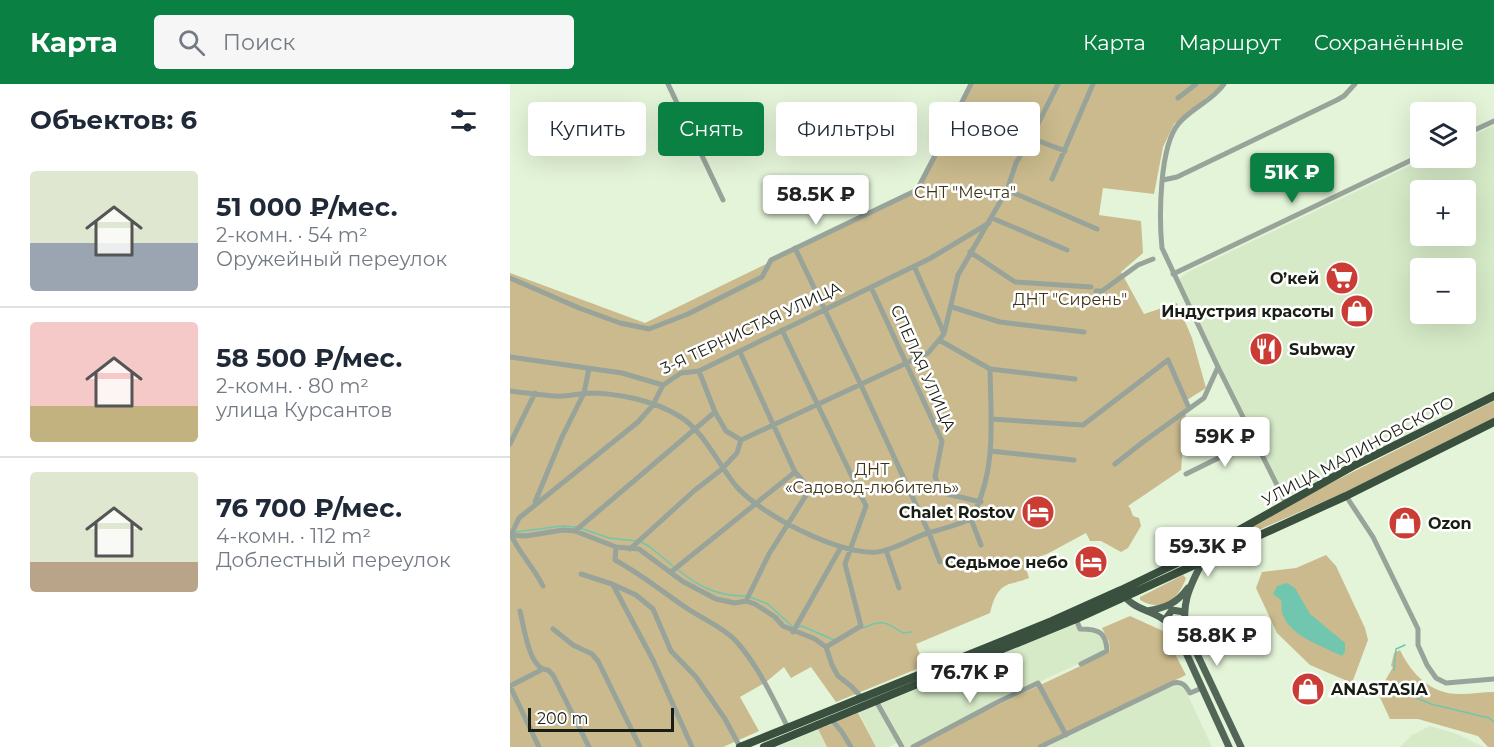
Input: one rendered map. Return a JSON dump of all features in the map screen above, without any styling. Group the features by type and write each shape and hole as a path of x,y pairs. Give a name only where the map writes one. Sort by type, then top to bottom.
{"highway":[{"name":"УЛИЦА МАЛИНОВСКОГО","path":"764,747 1076,619 1353,466 1494,396"},
{"name":"УЛИЦА МАЛИНОВСКОГО","path":"740,747 1205,559 1346,496 1494,422"}],"main road":[{"path":"1146,611 1171,605 1178,600 1190,586 1205,559"},
{"path":"1190,586 1184,612 1185,627 1240,747"},
{"path":"1123,594 1146,611 1165,620 1177,633 1228,745 1234,744 1237,739"},
{"path":"1165,620 1172,610 1184,612"}],"street":[{"path":"668,84 723,200"},
{"path":"510,278 610,320 649,329 688,314 762,277 771,260 842,228 917,190 940,146 957,132 958,110 971,84"},
{"path":"1040,120 1058,84"},
{"path":"1052,179 1093,84"},
{"path":"1178,98 1196,84"},
{"path":"1231,84 1222,86 1178,123 1171,136 1164,161 1160,227 1162,248 1286,503"},
{"path":"1164,180 1178,177 1337,100 1355,84"},
{"path":"1476,129 1494,121"},
{"path":"1040,141 1065,151"},
{"path":"629,549 722,469 737,453 741,440 928,353 944,333 952,308 958,275 1007,190 1020,156"},
{"path":"1173,274 1410,161"},
{"path":"1007,190 1097,229"},
{"path":"990,220 1067,250"},
{"name":"3-Я ТЕРНИСТАЯ УЛИЦА","path":"510,357 622,373 663,385 681,373 699,372 914,266 990,220"},
{"path":"795,248 861,385 940,562"},
{"path":"970,252 1015,282 1102,291 1138,265 1153,259"},
{"path":"914,266 944,333"},
{"name":"СПЕЛАЯ УЛИЦА","path":"871,287 942,441 935,477 940,488 947,494 981,502"},
{"path":"952,308 1000,322 1084,332"},
{"path":"782,330 866,506 845,564 861,626 826,647"},
{"path":"939,340 990,369 1075,379"},
{"path":"740,352 795,472 810,489 769,554 746,601"},
{"path":"991,419 1083,425 1168,360 1189,408"},
{"path":"1115,464 1204,398 1218,367"},
{"path":"534,504 562,437 584,393 589,368"},
{"path":"510,391 556,396 608,393 653,405 679,416 696,430 722,469 739,489 771,516 841,547 875,552 929,533 939,532 971,519 981,502 988,477 991,451 990,369"},
{"path":"699,372 715,412 726,431 741,440"},
{"path":"511,535 519,518 534,504 638,422 653,405 663,385"},
{"path":"510,444 535,393"},
{"path":"575,531 715,412"},
{"path":"1186,474 1255,440"},
{"path":"991,451 1074,460"},
{"path":"671,572 795,472"},
{"path":"1346,496 1378,548 1418,629 1418,645 1436,678 1446,683 1494,679"},
{"path":"971,519 981,545"},
{"path":"511,535 526,536 563,530 575,531 616,547 639,549 682,581 716,599 735,603 746,601 765,610 793,632 815,639 826,647 838,676 862,698"},
{"path":"511,535 543,586"},
{"path":"616,547 615,560 734,639 749,659 788,728"},
{"path":"793,632 841,547"},
{"path":"886,550 899,588"},
{"path":"581,574 636,595 653,609 671,651 696,677 725,719 740,747"},
{"path":"612,584 653,660 692,747"},
{"path":"520,611 532,656 542,670"},
{"path":"1076,619 1080,629 1094,629 1103,635 1106,642 1107,651 1082,664"},
{"path":"553,629 573,645 592,654 598,661 640,747"},
{"path":"539,747 510,686 542,670 548,670 553,675 589,747"},
{"path":"913,747 1038,683 1066,735"},
{"path":"1040,747 1173,683 1182,683 1190,693 1202,688"},
{"path":"876,701 902,747"},
{"path":"831,719 851,747"}],"shaded area":[{"path":"1494,125 1494,393 1283,499 1179,287 1179,279 1188,272 1410,166 1410,168 1476,168 1476,134"},
{"path":"1080,622 1085,631 1094,631 1102,637 1106,651 996,702 910,747 905,747 901,741 889,747 876,747 859,713"},
{"path":"1176,684 1185,689 1212,747 1047,747"},
{"path":"1430,726 1457,734 1484,747 1400,747 1412,735"},
{"path":"818,729 827,747 776,747 796,739"}],"green space":[{"name":"ДНТ «Садовод-любитель»","path":"971,84 1223,84 1174,124 1163,147 1154,194 1103,188 1099,215 1141,221 1143,253 1121,272 1144,314 1177,303 1192,338 1206,388 1187,400 1181,470 1128,506 1133,516 1139,518 1141,526 1128,548 1121,552 1101,541 1090,541 1086,533 1047,554 1024,562 1029,578 1001,589 990,613 916,644 924,666 836,702 811,667 791,678 784,667 766,682 740,697 759,731 723,747 510,747 510,273 645,323 920,189 936,156 1040,156 1040,102 962,102"},
{"path":"1494,401 1494,418 1350,490 1224,545 1223,543 1313,492"},
{"path":"1326,555 1336,566 1365,628 1368,640 1352,683 1310,665 1277,633 1256,588 1262,572 1296,568"},
{"path":"1183,575 1186,578 1183,586 1179,593 1168,602 1155,605 1140,600 1140,597"},
{"path":"1130,616 1163,631 1186,675 1038,747 917,747 977,715 1110,652 1109,642 1102,628"},
{"path":"1400,650 1417,675 1432,687 1461,694 1494,692 1494,747 1488,747 1478,736 1418,719 1390,719 1378,693 1393,667 1391,666 1394,653"},
{"path":"858,713 876,747 852,747 835,722"},
{"path":"832,724 850,747 827,747 818,729"}],"water":[{"path":"1287,583 1295,588 1310,614 1345,643 1345,652 1342,656 1308,640 1287,623 1282,613 1281,600 1273,594 1277,586"}],"waterway":[{"path":"515,532 562,526 576,527"},
{"path":"580,528 609,538 637,541"},
{"path":"641,542 673,566"},
{"path":"677,569 709,589 736,596 746,596"},
{"path":"750,597 768,604 792,626"},
{"path":"863,628 875,623 884,623 903,633 912,632"},
{"path":"797,627 802,626 834,640"},
{"path":"1394,670 1396,649 1405,645"},
{"path":"1395,681 1417,698 1431,704 1489,718 1494,722"}],"place":[{"name":"О’кей","path":"1342,278"},
{"name":"Индустрия красоты","path":"1357,311"},
{"name":"Subway","path":"1266,349"},
{"name":"Chalet Rostov","path":"1038,512"},
{"name":"Ozon","path":"1405,523"},
{"name":"Седьмое небо","path":"1091,562"},
{"name":"ANASTASIA","path":"1308,689"}],"park label":[{"name":"СНТ \"Мечта\"","path":"965,192"},
{"name":"ДНТ \"Сирень\"","path":"1070,299"}]}
